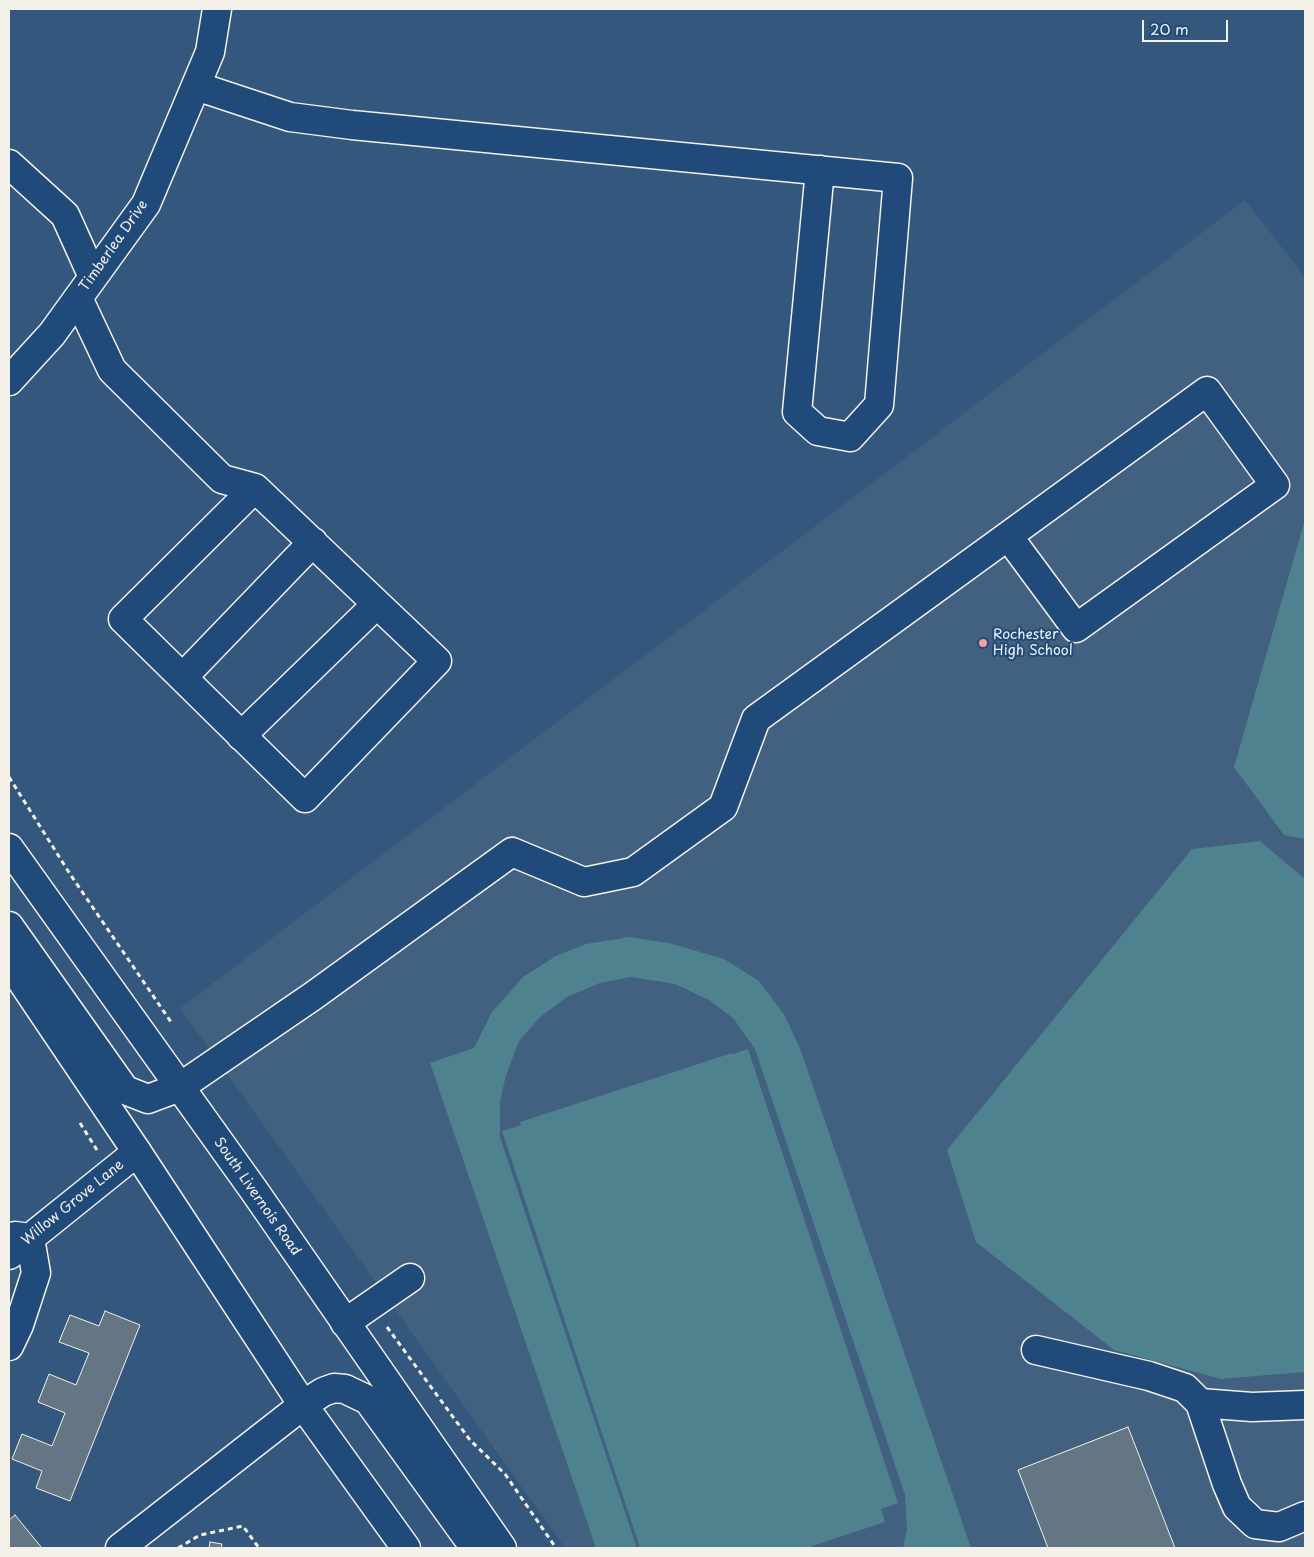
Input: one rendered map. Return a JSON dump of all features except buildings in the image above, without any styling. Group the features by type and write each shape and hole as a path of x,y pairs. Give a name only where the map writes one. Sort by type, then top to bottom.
{"main road":[{"name":"Timberlea Drive","path":"9,381 52,334 146,204 210,52 217,9"},
{"path":"196,86 290,117 352,125 820,170 898,178 879,405 850,437 818,431 797,412 820,170"},
{"path":"9,164 65,215 112,370 222,479 255,488 437,661 305,798 123,619 255,488"},
{"path":"9,926 125,1090 148,1099 180,1087 313,996 512,852 584,882 633,872 723,807 756,719 1207,391 1275,485 1076,628 1008,536"},
{"path":"183,676 313,542"},
{"path":"241,736 377,604"},
{"name":"South Livernois Road","path":"9,848 180,1087 502,1548"},
{"path":"9,962 137,1152 303,1405 406,1548"},
{"name":"Willow Grove Lane","path":"9,1255 19,1236 137,1152"},
{"path":"9,1346 19,1325 36,1272 19,1236"},
{"path":"345,1323 410,1278"},
{"path":"1036,1350 1149,1376 1185,1388 1200,1403 1226,1484 1237,1507 1255,1524 1279,1527 1305,1516"},
{"path":"120,1548 303,1405 323,1392 334,1388 345,1389 368,1400 467,1537 488,1548"},
{"path":"1200,1403 1252,1407 1305,1405"}],"path":[{"path":"9,777 70,874 175,1026"},
{"path":"371,1305 470,1440 505,1474 556,1548"},
{"path":"178,1548 200,1535 243,1526 259,1548"}],"shaded area":[{"name":"Rochester High School","path":"1245,200 1305,277 1305,1548 565,1548 180,1008"}],"green space":[{"path":"1304,523 1305,839 1284,835 1234,767"},
{"path":"1260,841 1305,879 1305,1372 1221,1379 1114,1350 976,1242 947,1150 1192,849"},
{"path":"629,937 669,943 724,959 759,981 785,1016 801,1051 971,1548 903,1548 907,1530 905,1495 755,1049 733,1018 709,1000 675,984 631,977 600,983 567,997 540,1017 519,1041 506,1075 500,1101 500,1137 637,1548 596,1548 430,1063 474,1048 492,1012 523,977 556,956 586,944"},
{"path":"748,1049 898,1503 881,1509 885,1522 806,1548 640,1548 502,1131 521,1125 520,1122"}],"place":[{"name":"Rochester High School","path":"983,643"}]}
